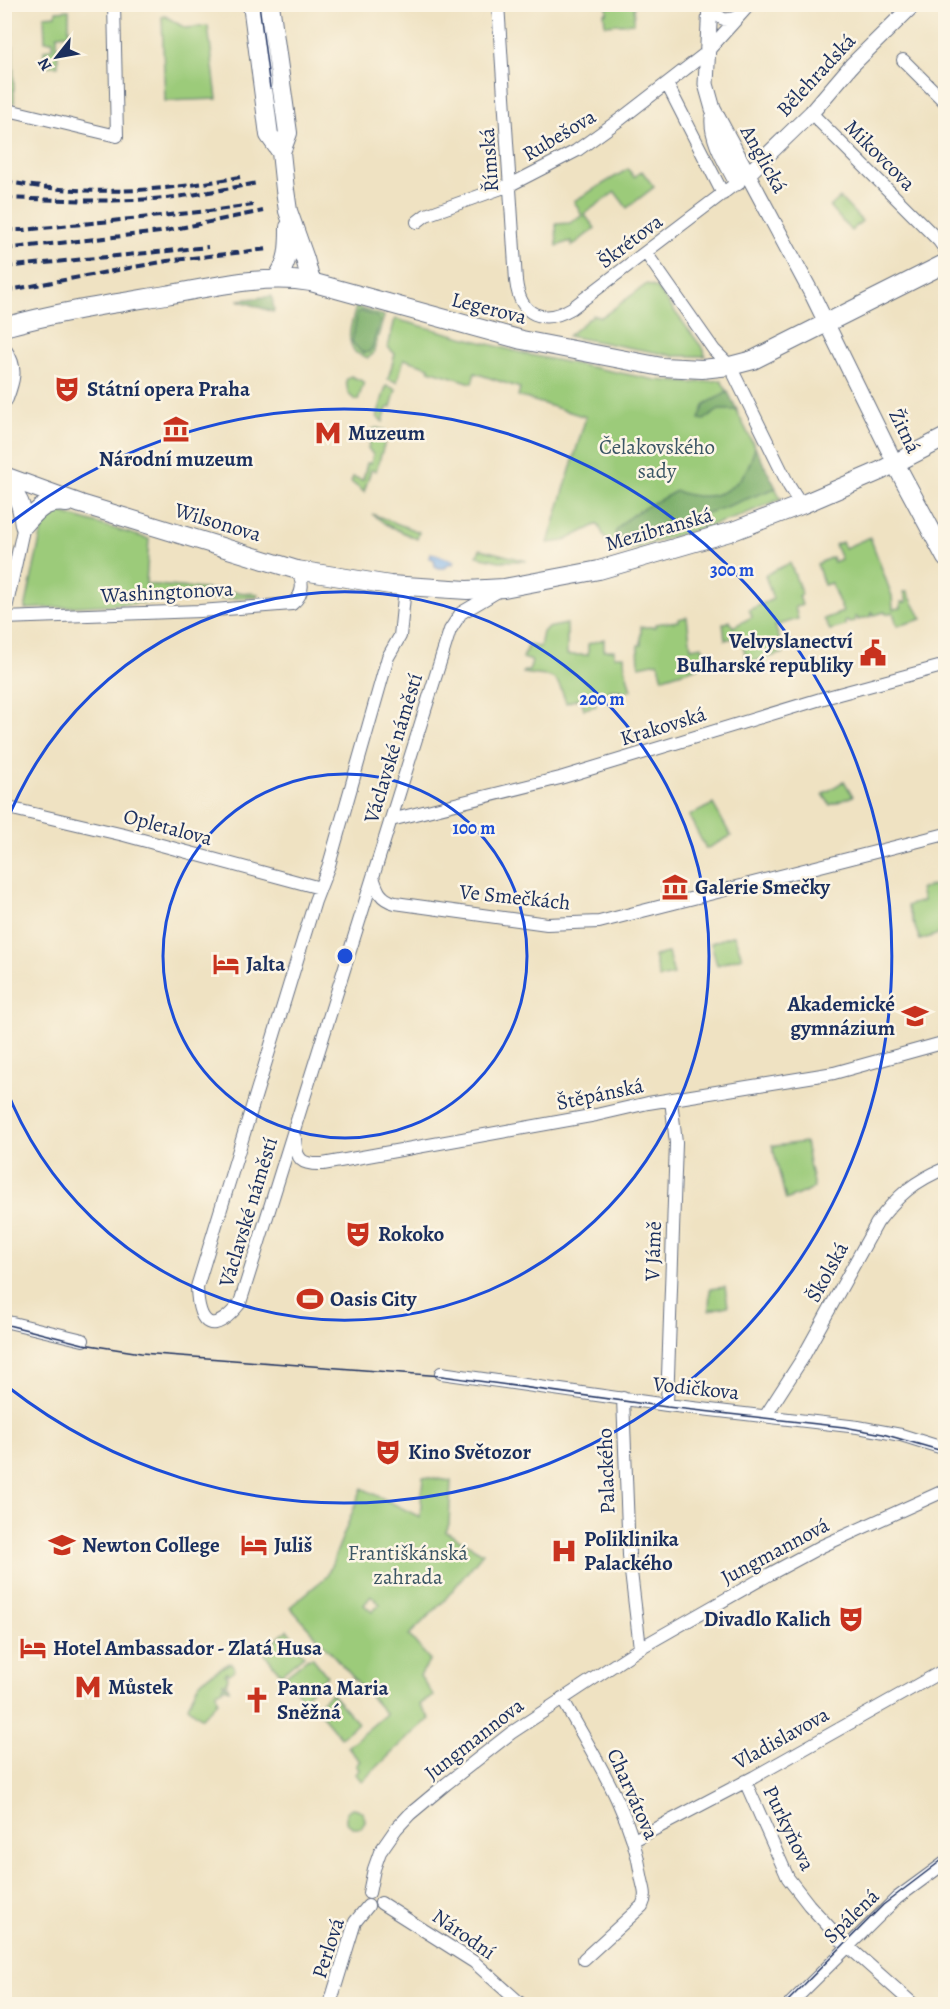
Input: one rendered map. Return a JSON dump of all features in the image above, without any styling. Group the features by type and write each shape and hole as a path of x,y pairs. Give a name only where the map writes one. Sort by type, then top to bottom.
{"main road":[{"path":"252,4 269,135 281,152"},
{"path":"270,4 288,133 281,152 288,210 288,257 276,279"},
{"path":"288,210 311,282"},
{"name":"Legerova","path":"4,327 104,306 212,287 276,279 311,282 522,340 662,367 702,369 730,366 753,360 945,263"},
{"path":"4,354 10,363 12,373 4,398"},
{"name":"Mezibranská","path":"424,589 504,588 599,570 733,531 801,505 895,463 945,437"},
{"name":"Žitná","path":"895,463 945,558"},
{"name":"Wilsonova","path":"4,476 81,504 297,570 424,589"},
{"path":"4,488 11,490 18,500 24,525"},
{"path":"24,525 35,512 49,503 56,501 81,504"}],"street":[{"path":"4,109 117,136 114,4"},
{"name":"Římská","path":"498,4 517,289 527,309"},
{"path":"710,4 722,19 730,21 739,16"},
{"name":"Anglická","path":"710,4 706,84 713,110 743,178 826,322"},
{"name":"Rubešova","path":"417,222 426,215 510,185 576,151 706,53 750,4"},
{"name":"Bělehradská","path":"743,178 811,113 852,65 914,4"},
{"path":"903,60 945,103"},
{"path":"667,84 723,194"},
{"name":"Mikovcova","path":"811,113 939,241 945,251"},
{"name":"Škrétova","path":"527,309 541,317 562,314 743,178"},
{"path":"646,253 714,350 730,366 789,486 801,505"},
{"name":"Žitná","path":"826,322 895,463"},
{"path":"4,618 24,525"},
{"name":"Washingtonova","path":"4,618 292,604 298,599 302,589 301,578 297,570"},
{"name":"Václavské náměstí","path":"402,586 404,597 400,636 388,657 329,865 197,1287 198,1304 203,1316 209,1322 216,1324 224,1321 240,1304 450,630 461,613 504,588"},
{"name":"Krakovská","path":"391,820 560,778 945,664"},
{"name":"Opletalova","path":"4,807 132,837 320,888"},
{"name":"Ve Smečkách","path":"373,877 378,893 395,903 547,924 599,922 945,834"},
{"name":"Štěpánská","path":"297,1122 295,1137 298,1157 304,1163 323,1164 671,1100 834,1073 945,1042"},
{"name":"V Jámě","path":"667,1405 676,1143 671,1100"},
{"name":"Školská","path":"766,1415 802,1359 877,1223 891,1204 913,1184 945,1168"},
{"path":"4,1321 83,1340"},
{"name":"Vodičkova","path":"441,1373 667,1405 858,1426 901,1435 945,1449"},
{"name":"Palackého","path":"623,1398 629,1556 640,1648"},
{"name":"Jungmannová","path":"640,1648 822,1546 945,1490"},
{"name":"Jungmannova","path":"375,1904 365,1900 369,1893 374,1869 383,1847 410,1814 490,1747 640,1648"},
{"name":"Vladislavova","path":"634,1840 945,1669"},
{"name":"Charvátova","path":"562,1698 606,1775 634,1840 647,1896 642,1906 584,1959"},
{"name":"Purkyňova","path":"745,1781 784,1871 809,1905 848,1945 913,2004"},
{"name":"Spálená","path":"790,2004 897,1898 945,1862"},
{"name":"Perlová","path":"330,2004 355,1922 375,1904"},
{"name":"Národní","path":"375,1904 474,1962 520,2004"}],"green space":[{"path":"4,5 11,5 12,36 5,36"},
{"path":"634,5 634,23 605,25 604,13 607,13 607,6"},
{"path":"69,10 69,34 57,35 58,66 44,66 44,50 53,48 53,41 45,41 44,16 56,15 56,11"},
{"path":"165,16 185,28 208,26 217,99 165,101 162,17"},
{"path":"5,47 13,47 14,103 5,101"},
{"path":"628,169 634,177 642,171 654,187 627,208 615,192 584,214 595,228 572,246 571,241 557,246 556,224 570,223 582,216 574,201"},
{"path":"840,198 862,221 851,231 830,207"},
{"path":"647,284 657,288 704,350 705,356 675,356 568,336 593,315 601,317"},
{"path":"272,296 273,312 238,300"},
{"path":"356,307 384,316 373,354 368,358 356,353 350,342 350,331"},
{"path":"360,311 378,317 380,321 372,348 369,352 364,353 352,342 357,314"},
{"name":"Čelakovského sady","path":"395,319 530,355 656,380 691,383 721,380 781,499 735,518 617,553 608,544 598,524 564,541 548,543 586,417 518,396 520,388 475,373 472,383 429,370 429,367 404,359 397,382 388,379 395,354 388,347"},
{"path":"351,376 364,382 358,400 350,395 348,390 346,380"},
{"path":"386,386 396,389 391,407 387,408 383,422 377,417"},
{"path":"728,392 737,410 719,410 704,420 699,419 705,404"},
{"path":"373,429 385,430 382,441 385,442 376,471 371,470 364,492 351,482 353,477 363,480 367,463 371,463 373,455 368,448"},
{"path":"755,447 776,488 720,509 624,537 616,536 615,533 620,525 627,519 676,491 704,496 727,490 744,473"},
{"path":"58,512 149,539 146,584 258,594 257,597 25,609 44,520 49,514"},
{"path":"372,514 419,532 417,539 387,525"},
{"path":"870,537 892,596 893,609 901,608 901,602 907,602 904,592 907,592 922,619 897,626 893,612 874,615 873,612 872,616 858,620 855,617 855,621 845,622 845,626 830,630 824,619 843,612 831,583 824,585 817,564 832,557 834,562 841,559 835,545 842,542 845,548"},
{"path":"480,549 527,561 499,561 477,556"},
{"path":"790,563 802,594 799,596 802,605 795,607 798,619 775,626 784,653 747,663 741,636 725,640 723,624 730,621 733,627 752,617 749,610 773,599 765,575"},
{"path":"687,617 691,648 702,646 708,664 663,678 658,662 639,666 638,645 641,645 641,627 655,627 655,624 678,621 678,619"},
{"path":"567,624 567,655 588,655 588,644 604,639 604,650 614,650 614,656 624,656 631,690 621,693 620,690 610,690 608,694 594,698 596,706 584,709 581,698 566,703 559,686 552,678 523,673 529,671 532,661 523,658 528,645 540,647 543,632 547,628"},
{"path":"844,781 853,796 830,805 823,794"},
{"path":"713,804 731,836 706,849 689,816"},
{"path":"945,882 945,932 920,940 907,906 923,901 920,889"},
{"path":"734,935 742,957 717,965 711,943"},
{"path":"668,953 674,975 659,978 654,956"},
{"path":"805,1142 814,1188 786,1200 772,1145"},
{"path":"725,1287 728,1306 709,1310 710,1289"},
{"name":"Františkánská zahrada","path":"423,1477 451,1481 449,1524 446,1532 483,1553 443,1602 409,1635 430,1660 420,1676 434,1696 420,1704 430,1719 362,1781 355,1774 359,1770 356,1765 360,1761 347,1747 386,1714 290,1607 327,1576 362,1488 420,1517","holes":["371,1596 380,1604 372,1612 364,1605"]},
{"path":"287,1630 296,1640 294,1643 304,1655 281,1674 263,1652"},
{"path":"312,1657 327,1676 303,1698 284,1677"},
{"path":"231,1662 235,1670 229,1674 226,1672 227,1683 223,1683 229,1689 223,1687 216,1692 218,1701 202,1718 188,1707 199,1683"},
{"path":"331,1693 358,1723 341,1738 315,1707"},
{"path":"352,1808 360,1810 364,1816 365,1822 361,1828 354,1828 346,1822 346,1812"}],"water":[{"path":"431,553 454,561 453,564 450,563 445,568 435,566 434,559 430,558"}],"tram line":[{"path":"259,4 270,88"},
{"path":"4,1324 83,1344 141,1353 442,1376 667,1407 844,1427 883,1434 946,1452"},
{"path":"785,2004 883,1905 946,1857"}],"railway":[{"path":"4,181 63,189 122,191 181,186 240,177"},
{"path":"4,198 154,199 257,183"},
{"path":"4,230 23,230 253,205"},
{"path":"4,249 160,232 263,211"},
{"path":"4,267 208,247"},
{"path":"4,291 167,261 268,249"}],"place":[{"name":"Státní opera Praha","path":"67,389"},
{"name":"Národní muzeum","path":"176,429"},
{"name":"Muzeum","path":"328,433"},
{"name":"Velvyslanectví Bulharské republiky","path":"873,653"},
{"name":"Galerie Smečky","path":"675,887"},
{"name":"Jalta","path":"226,964"},
{"name":"Akademické gymnázium","path":"915,1016"},
{"name":"Rokoko","path":"358,1234"},
{"name":"Oasis City","path":"310,1299"},
{"name":"Kino Světozor","path":"388,1452"},
{"name":"Newton College","path":"62,1545"},
{"name":"Juliš","path":"254,1545"},
{"name":"Poliklinika Palackého","path":"564,1551"},
{"name":"Divadlo Kalich","path":"851,1619"},
{"name":"Hotel Ambassador - Zlatá Husa","path":"33,1648"},
{"name":"Můstek","path":"88,1687"},
{"name":"Panna Maria Sněžná","path":"257,1700"}]}
